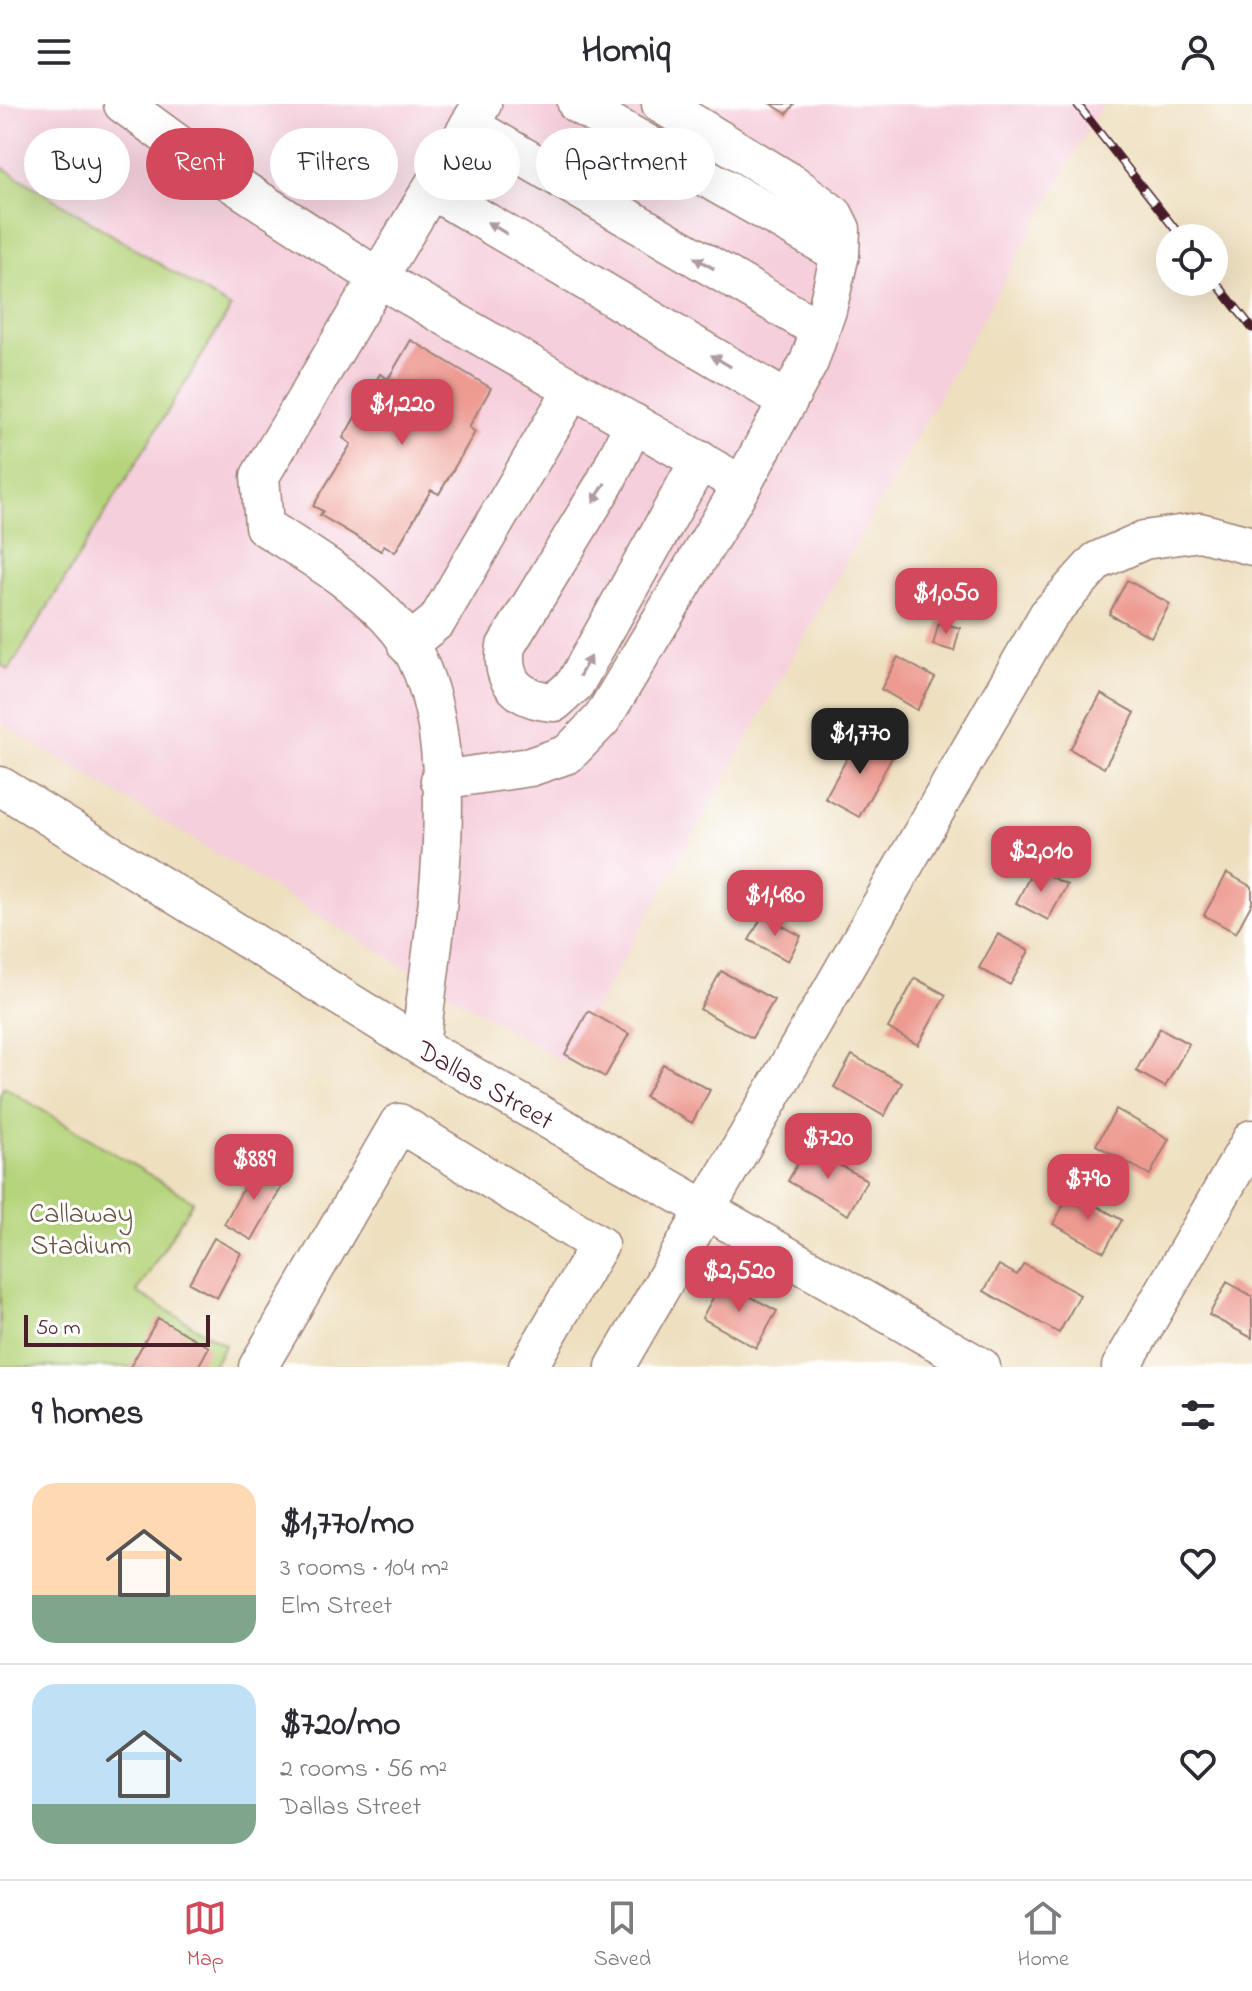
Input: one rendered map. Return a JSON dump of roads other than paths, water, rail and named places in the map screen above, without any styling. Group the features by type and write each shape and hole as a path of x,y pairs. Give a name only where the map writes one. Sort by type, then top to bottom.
{"street":[{"path":"123,104 223,177 380,279 742,485"},
{"path":"577,104 840,254"},
{"path":"440,780 530,767 568,754 602,719 742,485 809,362 820,330 840,254 841,229 834,215 793,184 661,104"},
{"path":"475,115 820,330"},
{"path":"420,1046 443,838 439,744 427,683 400,631 361,593 264,526 260,476 426,200"},
{"path":"449,200 788,401"},
{"path":"407,645 437,621 573,389"},
{"path":"634,423 605,483 506,646 503,665 511,684 533,701 555,702 575,684 700,460"},
{"path":"615,1367 1048,615 1097,561 1144,540 1200,532 1252,546"},
{"path":"547,701 553,759"},
{"name":"Dallas Street","path":"0,786 420,1046 981,1367"},
{"path":"258,1367 399,1123 599,1245 528,1367"},
{"path":"1121,1367 1252,1139"}],"railway":[{"path":"1077,104 1171,224"},
{"path":"1227,296 1252,328"}],"park label":[{"name":"Callaway Stadium","path":"81,1228"}]}
